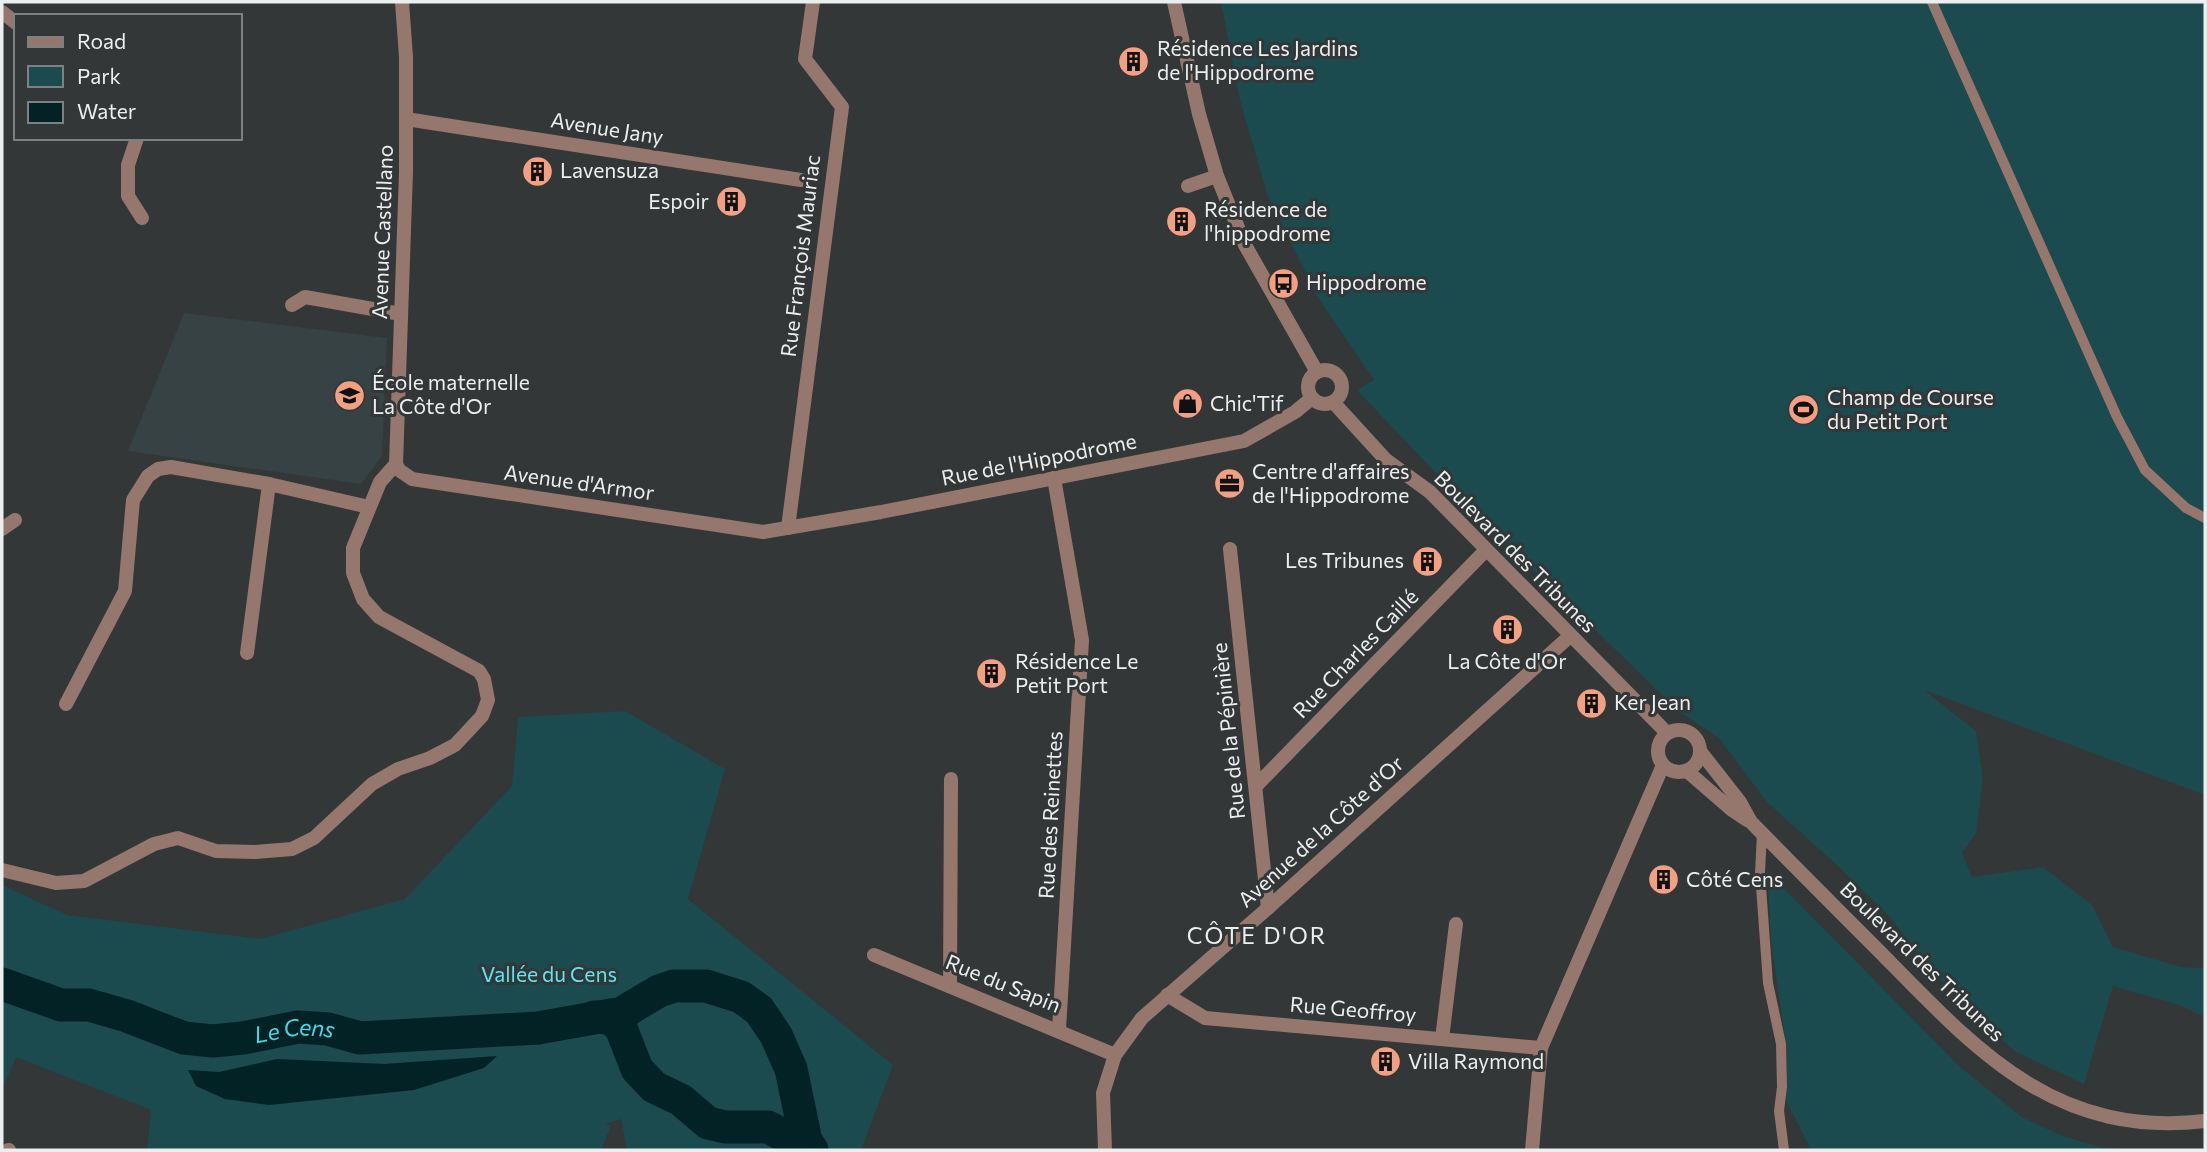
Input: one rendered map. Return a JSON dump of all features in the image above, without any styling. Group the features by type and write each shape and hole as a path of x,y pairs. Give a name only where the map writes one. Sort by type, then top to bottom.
{"street":[{"name":"Avenue Castellano","path":"396,464 406,119 406,57 402,2"},
{"name":"Rue François Mauriac","path":"788,528 842,107 805,59 813,2"},
{"path":"1174,2 1199,114 1217,176 1245,245 1317,372"},
{"name":"Avenue Jany","path":"406,119 801,180"},
{"path":"136,140 128,165 128,196 142,218"},
{"path":"1188,186 1217,176"},
{"path":"299,301 401,314"},
{"path":"1329,371 1338,377 1342,388 1333,402 1322,404 1312,398 1308,384 1317,372 1329,371"},
{"name":"Rue de l'Hippodrome","path":"763,531 1244,441 1294,412 1312,398"},
{"name":"Boulevard des Tribunes","path":"1333,402 1386,460 1430,492 1667,733"},
{"path":"2,870 56,883 84,881 154,844 178,838 216,851 292,849 314,838 372,784 398,769 430,758 455,745 482,716 488,700 484,679 479,671 379,617 363,599 353,573 353,548 369,507 380,482 396,464"},
{"name":"Avenue d'Armor","path":"396,464 405,475 422,481 763,531"},
{"path":"66,704 125,591 133,500 148,476 158,469 171,467 269,484 369,507"},
{"name":"Rue des Reinettes","path":"1054,478 1082,640 1059,1030"},
{"path":"247,653 269,484"},
{"path":"2,529 15,520"},
{"name":"Rue de la Pépinière","path":"1230,549 1268,908"},
{"name":"Rue Charles Caillé","path":"1256,786 1486,550"},
{"name":"Avenue de la Côte d'Or","path":"1105,1150 1103,1093 1115,1055 1142,1018 1570,636"},
{"path":"1674,730 1689,732 1699,743 1700,751 1699,759 1687,771 1670,771 1658,758 1660,740 1674,730"},
{"name":"Boulevard des Tribunes","path":"1700,751 1762,834 1949,1022 1996,1063 2018,1078 2068,1104 2097,1113 2149,1123 2205,1121"},
{"path":"1532,1150 1541,1048 1663,765"},
{"name":"Boulevard des Tribunes","path":"1687,771 1732,810 1751,822"},
{"path":"950,986 951,779"},
{"path":"1442,1039 1456,924"},
{"name":"Rue du Sapin","path":"874,955 1115,1055"},
{"name":"Rue Geoffroy","path":"1167,995 1205,1017 1541,1048"}],"lane":[{"path":"1932,2 2123,427 2146,470 2186,508 2205,518"},
{"path":"1762,834 1760,873 1768,983 1781,1044 1782,1087 1779,1111 1784,1150"}],"shaded area":[{"path":"184,313 387,338 382,456 361,484 128,451"}],"green space":[{"name":"Champ de Course du Petit Port","path":"1221,2 2205,2 2205,795 1924,690 1976,731 1983,778 1976,833 1962,853 1972,877 2043,867 2092,905 2113,947 2181,967 2205,968 2205,1017 2179,1005 2113,986 2084,1084 2016,1052 1970,1013 1933,972 1889,916 1767,802 1719,738 1680,712 1467,506 1357,390 1374,380 1317,296 1267,194 1240,100"},
{"name":"Vallée du Cens","path":"625,711 725,769 688,899 893,1065 861,1150 627,1150 621,1119 605,1124 611,1126 601,1150 147,1150 151,1110 16,1057 2,1090 2,885 67,915 260,939 405,899 512,786 518,717"},
{"path":"1767,871 1959,1066 2022,1117 2060,1135 2099,1147 2128,1150 1811,1150 1786,1100 1787,1053 1771,940"}],"water":[{"path":"497,1056 484,1068 414,1090 269,1105 225,1099 196,1086 188,1070 219,1072 277,1059 384,1064"}],"waterway":[{"name":"Le Cens","path":"2,984 61,1005 89,1005 184,1038 213,1041 298,1027 328,1029 360,1038 538,1028 622,1013 659,991 674,986 706,986 741,997 759,1010 776,1035 791,1069 806,1141 812,1150"},
{"name":"Le Cens","path":"594,1017 610,1018 621,1028 637,1069 654,1087 681,1100 708,1123 725,1127 768,1127 785,1136 800,1150"}],"place":[{"name":"Résidence Les Jardins de l'Hippodrome","path":"1134,61"},
{"name":"Lavensuza","path":"537,171"},
{"name":"Espoir","path":"732,202"},
{"name":"Résidence de l'hippodrome","path":"1181,222"},
{"name":"Hippodrome","path":"1283,283"},
{"name":"École maternelle La Côte d'Or","path":"349,395"},
{"name":"Chic'Tif","path":"1187,404"},
{"name":"Champ de Course du Petit Port","path":"1804,410"},
{"name":"Centre d'affaires de l'Hippodrome","path":"1229,484"},
{"name":"Les Tribunes","path":"1427,561"},
{"name":"La Côte d'Or","path":"1507,630"},
{"name":"Résidence Le Petit Port","path":"992,674"},
{"name":"Ker Jean","path":"1591,703"},
{"name":"Côté Cens","path":"1663,880"},
{"name":"Villa Raymond","path":"1385,1062"}],"district":[{"name":"CÔTE D'OR","path":"1257,936"}]}
